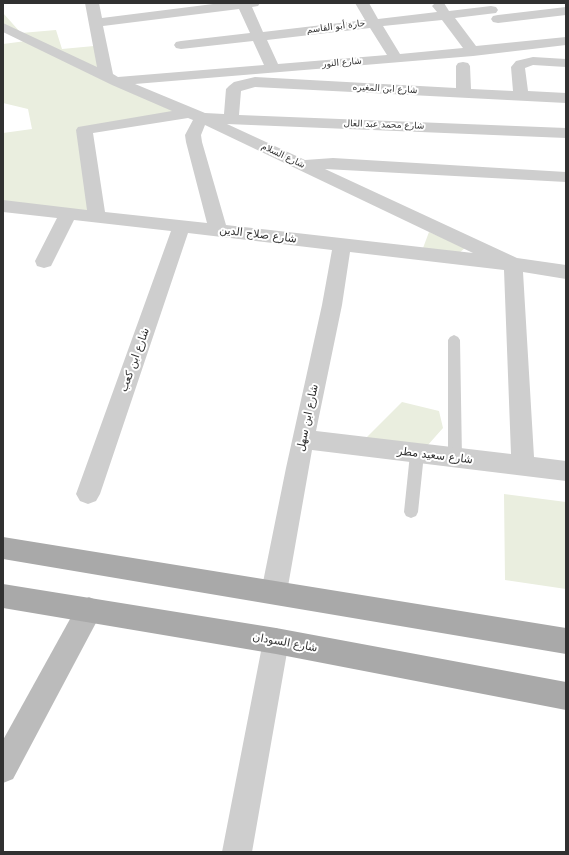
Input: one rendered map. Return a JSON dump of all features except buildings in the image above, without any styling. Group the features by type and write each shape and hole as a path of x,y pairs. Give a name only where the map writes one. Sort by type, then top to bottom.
{"main road":[{"path":"3,548 566,641"},
{"name":"شارع السودان","path":"3,596 276,641 566,696"}],"street":[{"path":"92,3 95,23 111,79"},
{"path":"95,23 175,24 247,3 258,36 273,69"},
{"path":"362,3 396,59"},
{"path":"437,3 472,52"},
{"path":"536,3 562,32"},
{"path":"500,19 566,11"},
{"name":"حارة أبو القاسم","path":"175,24 258,36 446,15 500,19"},
{"name":"شارع النور","path":"111,79 190,76 472,52 500,19 562,32"},
{"path":"175,24 190,76"},
{"name":"شارع السلام","path":"3,28 111,79 303,165 513,264 566,272"},
{"path":"521,96 518,67 521,64 533,61 566,63"},
{"path":"463,66 464,93"},
{"name":"شارع ابن المغيره","path":"231,118 234,89 239,85 246,83 566,98"},
{"path":"97,217 84,130 196,116 196,127 193,135 194,142 218,230"},
{"name":"شارع محمد عبد العال","path":"196,116 566,133"},
{"path":"303,165 333,163 566,177"},
{"name":"شارع صلاح الدين","path":"3,206 513,264"},
{"path":"44,261 68,214"},
{"name":"شارع ابن كعب","path":"88,494 182,226"},
{"name":"شارع ابن سهل","path":"274,592 303,439 332,305 342,244"},
{"path":"513,264 523,466"},
{"name":"شارع سعيد مطر","path":"303,439 566,471"},
{"path":"3,769 89,610"},
{"path":"237,852 276,641"}],"lane":[{"path":"454,340 455,458"},
{"path":"411,512 417,454"}],"shaded area":[{"path":"3,13 21,33 56,30 62,49 94,46 101,72 3,25"},
{"path":"26,41 178,112 82,128 92,216 3,206 3,133 32,129 28,109 3,103 3,44"},
{"path":"429,232 466,247 458,254 423,248"},
{"path":"402,402 439,411 443,428 427,446 362,442"},
{"path":"504,494 566,502 566,589 505,580"}]}
